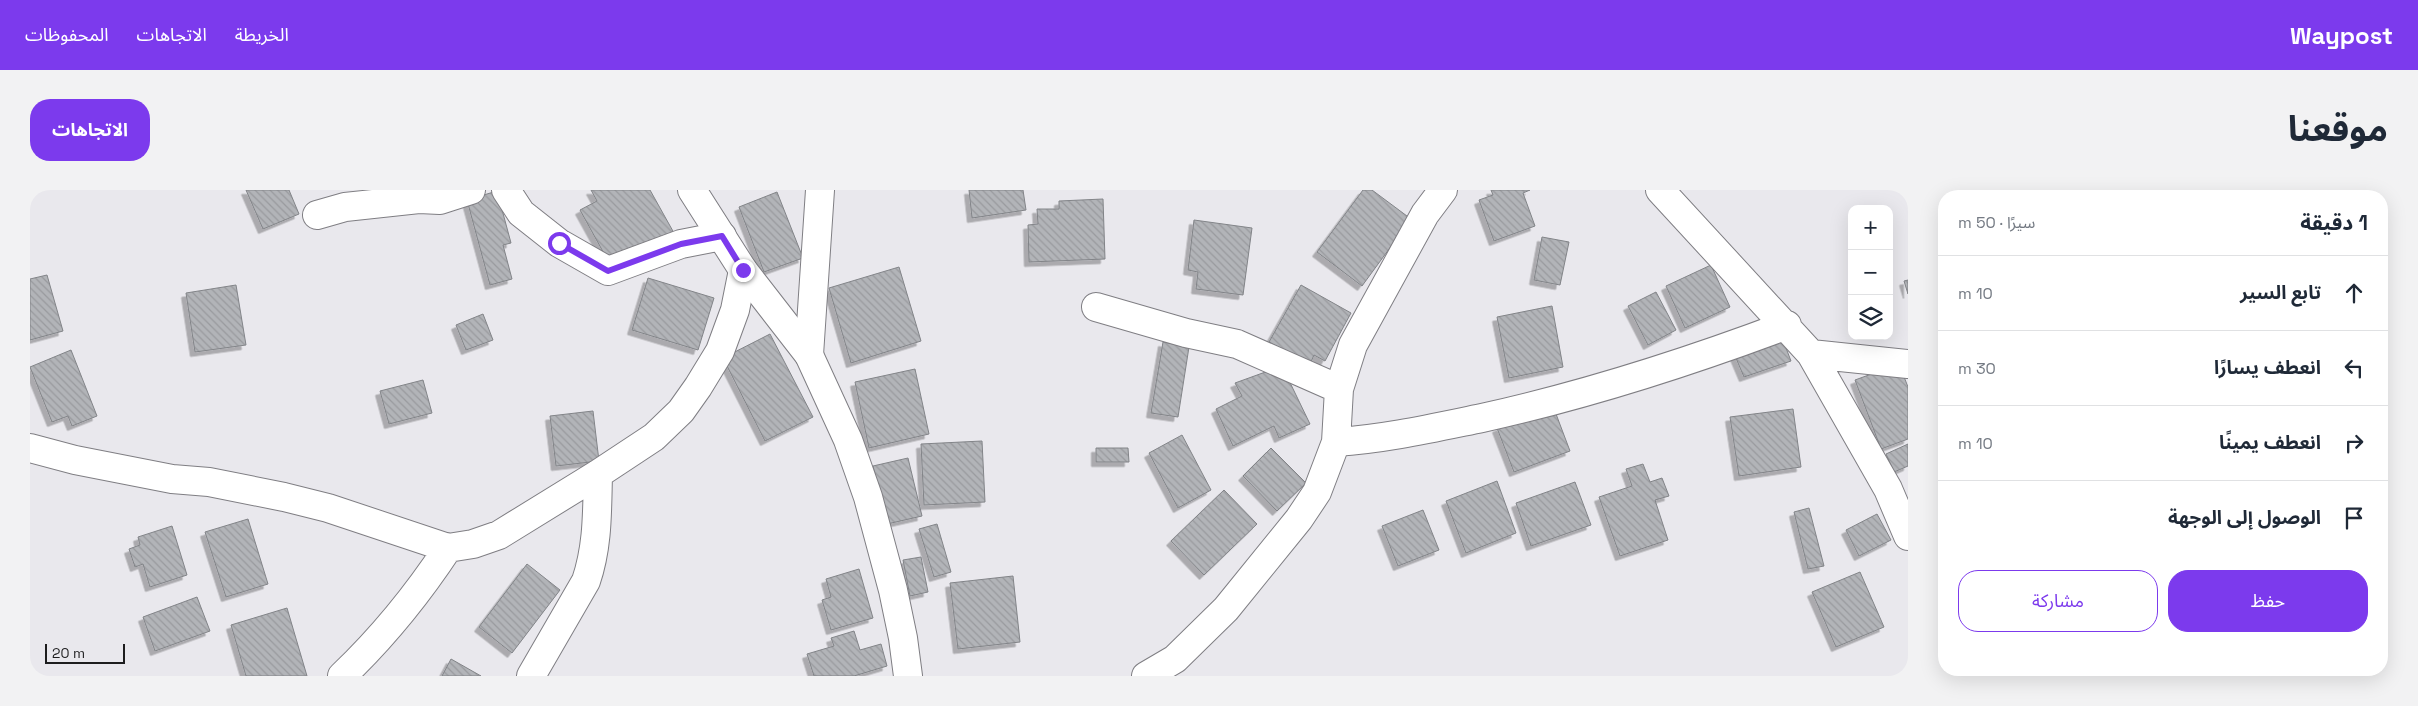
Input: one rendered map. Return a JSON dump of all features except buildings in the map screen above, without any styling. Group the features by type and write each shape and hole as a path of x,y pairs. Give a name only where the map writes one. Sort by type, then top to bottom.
{"street":[{"path":"317,214 345,207 419,199 440,200 471,190"},
{"path":"506,190 521,213 559,243 608,271 681,244 722,236"},
{"path":"692,190 743,270 809,355 848,440 868,497 893,590 903,638 908,676"},
{"path":"1148,676 1175,660 1226,609 1278,546 1317,492 1336,442 1339,389 1353,345 1425,214 1443,190"},
{"path":"1660,190 1787,325 1811,354 1888,490 1908,536"},
{"path":"809,355 817,192"},
{"path":"30,448 75,460 172,479 209,482 284,497 328,508 448,548 473,544 499,535 598,474 654,437 681,411 720,351 735,310 743,270"},
{"path":"1096,307 1186,333 1237,344 1339,389"},
{"path":"1336,442 1372,440 1557,401 1671,367 1787,325"},
{"path":"1811,354 1908,364"},
{"path":"530,676 586,581 592,565 597,526 598,474"},
{"path":"342,676 395,622 425,584 448,548"}],"route":[{"path":"559,243 608,271 664,252 681,244 722,236 743,270"}]}
